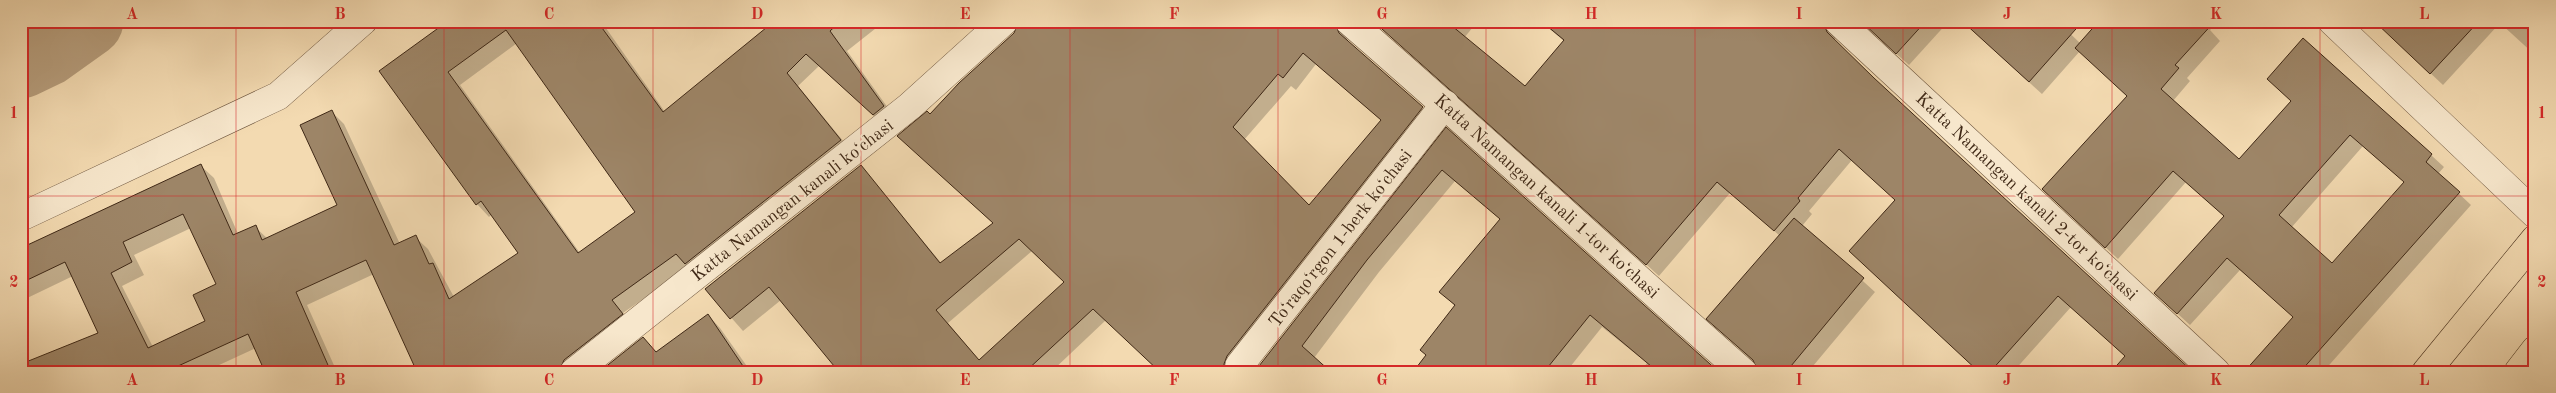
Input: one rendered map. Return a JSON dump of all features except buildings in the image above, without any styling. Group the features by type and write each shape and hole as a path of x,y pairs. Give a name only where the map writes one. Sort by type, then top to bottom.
{"main road":[{"path":"2426,372 2535,239"},
{"path":"2518,372 2535,350"}],"street":[{"path":"21,217 278,96 363,21"},
{"name":"Katta Namangan kanali koʻchasi","path":"574,372 910,106 1004,21"},
{"name":"Katta Namangan kanali 1-tor koʻchasi","path":"1349,21 1446,104 1532,186 1743,372"},
{"name":"Katta Namangan kanali 2-tor koʻchasi","path":"1838,21 2216,372"},
{"path":"2332,21 2535,214"},
{"name":"Toʻraqoʻrgon 1-berk koʻchasi","path":"1245,372 1239,366 1446,104"}],"waterway":[{"path":"21,63 46,51 88,21"}]}
